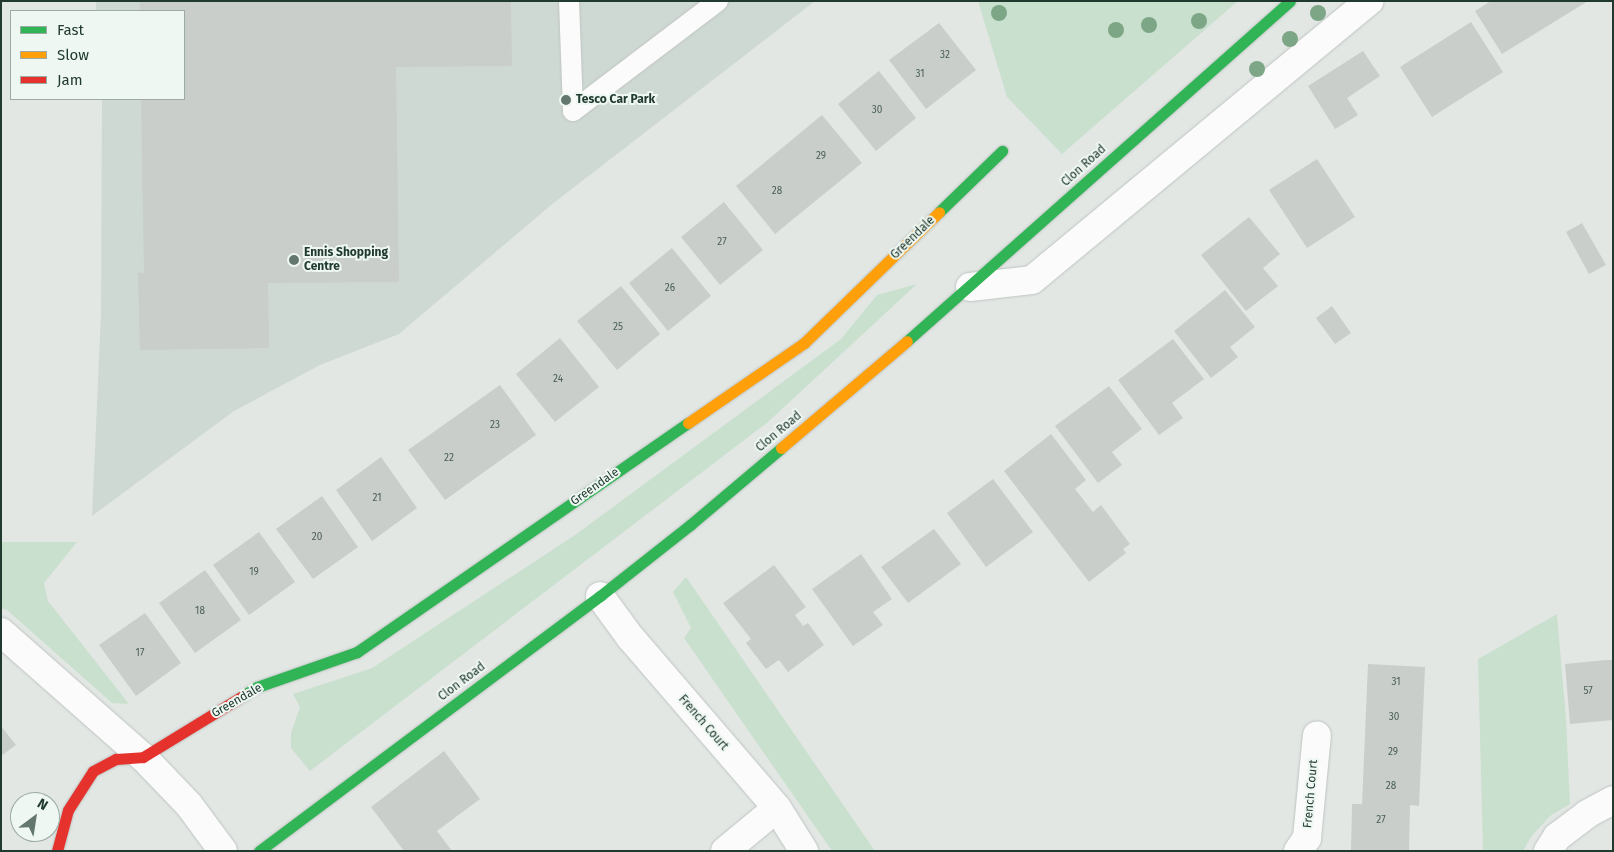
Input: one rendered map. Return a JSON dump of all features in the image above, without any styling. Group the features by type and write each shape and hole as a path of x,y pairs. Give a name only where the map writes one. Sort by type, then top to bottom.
{"main road":[{"name":"Clon Road","path":"259,851 600,596 690,525 970,287 1167,108 1290,1"},
{"name":"Greendale","path":"57,851 68,810 93,771 116,759 144,757 256,688 357,652 804,343 1002,151"}],"street":[{"path":"970,287 1032,280 1369,1"},
{"name":"French Court","path":"600,596 630,638 777,808 804,851"},
{"path":"1,632 144,757 189,805 223,851"},
{"name":"French Court","path":"1298,851 1307,838 1317,735"},
{"path":"1548,851 1557,837 1587,814 1613,800"},
{"path":"725,851 777,808"}],"lane":[{"path":"569,1 573,111 718,1"}],"shaded area":[{"name":"Ennis Shopping Centre","path":"96,1 815,1 551,205 399,334 320,365 234,411 92,516 101,314 102,100 185,100 185,10 96,10"}],"green space":[{"path":"978,1 1238,1 1062,154 1007,97"},
{"path":"917,284 768,422 310,771 291,748 291,733 300,707 293,694 372,668 575,535 841,339 877,295"},
{"path":"1,542 77,542 44,583 48,601 129,704 112,703 7,610 1,608"},
{"path":"686,577 875,851 832,851 684,638 691,628 673,592"},
{"path":"1557,614 1566,719 1570,804 1550,816 1531,837 1523,851 1483,851 1478,659"}],"building":[{"path":"140,1 511,1 512,66 396,67 399,282 268,283 269,348 140,350 138,273 144,273 141,100 185,100 185,10 140,10"},
{"path":"1491,1 1588,1 1502,54 1475,11"},
{"path":"1471,22 1503,72 1432,117 1400,67"},
{"path":"939,23 976,70 926,109 889,60"},
{"path":"1363,51 1380,76 1347,98 1358,115 1335,129 1308,86"},
{"path":"879,71 916,118 876,151 838,104"},
{"path":"822,115 862,163 775,234 736,186"},
{"path":"1317,159 1355,217 1307,248 1269,190"},
{"path":"724,202 763,250 720,285 681,237"},
{"path":"1249,217 1280,254 1263,268 1278,286 1246,311 1201,255"},
{"path":"1582,223 1606,265 1589,274 1566,232"},
{"path":"672,248 711,296 668,331 629,283"},
{"path":"621,286 660,334 617,370 577,321"},
{"path":"1225,290 1255,327 1230,347 1238,357 1211,378 1174,331"},
{"path":"1332,306 1351,333 1335,344 1316,318"},
{"path":"560,338 599,387 555,422 516,374"},
{"path":"1173,339 1204,379 1172,403 1183,418 1159,435 1118,380"},
{"path":"500,385 536,435 445,500 408,450"},
{"path":"1109,386 1142,429 1112,452 1122,465 1098,483 1055,426"},
{"path":"1051,434 1086,480 1075,489 1093,512 1101,505 1130,544 1123,549 1126,553 1089,582 1004,471"},
{"path":"381,457 417,508 372,541 336,490"},
{"path":"993,479 1033,532 986,567 947,513"},
{"path":"322,496 358,547 313,579 276,529"},
{"path":"934,529 961,564 908,603 881,567"},
{"path":"259,532 295,582 249,615 213,565"},
{"path":"861,554 892,599 873,612 883,625 853,646 812,589"},
{"path":"774,565 806,607 795,615 803,626 808,623 824,645 788,672 779,660 766,669 746,643 751,639 723,603"},
{"path":"205,570 241,620 195,653 159,603"},
{"path":"145,613 181,663 136,696 99,645"},
{"path":"1613,660 1613,720 1570,724 1565,664"},
{"path":"1368,664 1425,667 1419,806 1410,805 1409,851 1351,851 1352,804 1362,804"},
{"path":"1,726 16,745 1,756"},
{"path":"444,751 480,799 437,831 452,851 404,851 371,807"}],"traffic: fast":[{"path":"907,341 1290,1"},
{"path":"939,212 1002,151"},
{"path":"244,695 257,687 357,652 688,423"},
{"path":"259,851 600,596 690,525 781,448"}],"traffic: slow":[{"path":"688,423 804,343 939,212"},
{"path":"781,448 907,341"}],"traffic: jam":[{"path":"57,851 68,810 93,771 116,759 143,757 244,695"}],"place":[{"name":"Tesco Car Park","path":"566,100"},
{"name":"Ennis Shopping Centre","path":"294,260"}]}
